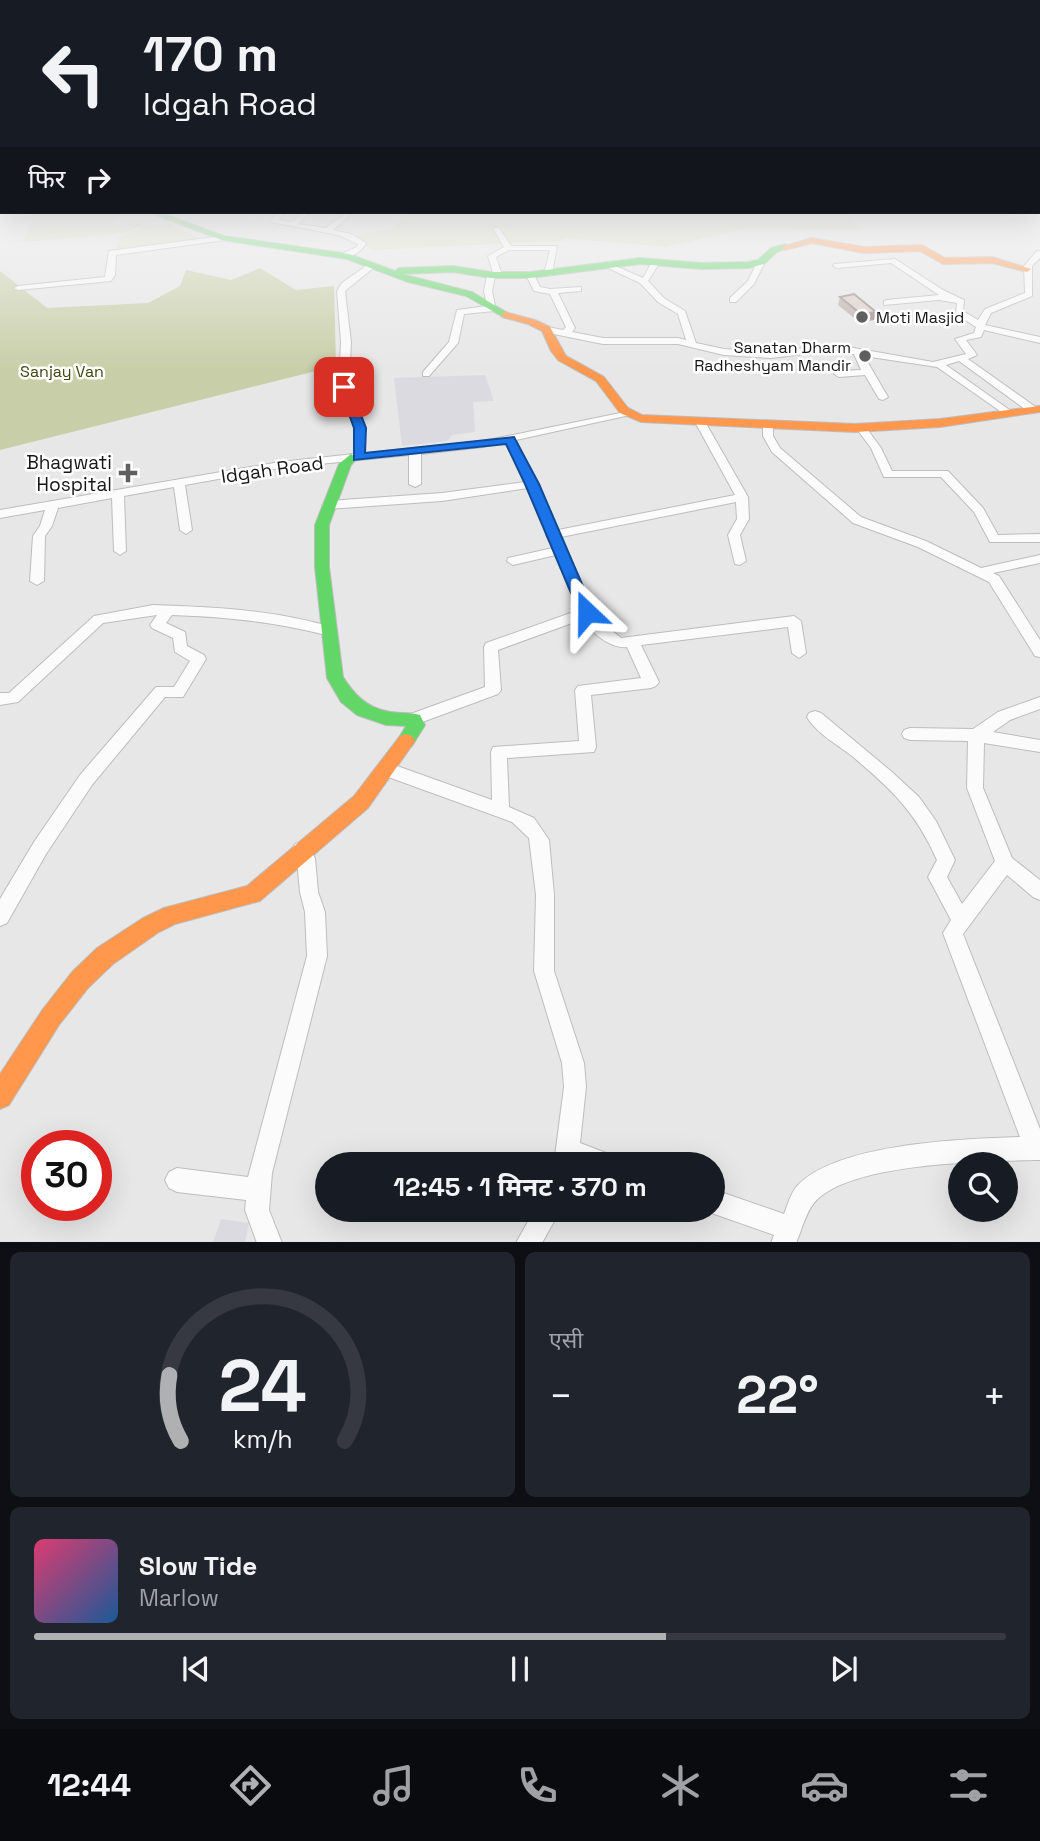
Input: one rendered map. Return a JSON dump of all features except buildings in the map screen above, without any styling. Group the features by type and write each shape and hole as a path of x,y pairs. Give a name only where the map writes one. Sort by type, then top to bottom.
{"street":[{"path":"18,288 108,279 111,275 113,254"},
{"path":"328,254 348,257 420,282 450,288 547,330 573,351 572,362 608,386 617,407 626,413 653,420 861,428 940,423 1036,409"},
{"path":"348,257 352,254"},
{"path":"492,307 488,291 494,275 492,256 496,254"},
{"path":"548,274 553,254"},
{"path":"733,300 751,282 768,254"},
{"path":"870,254 880,261"},
{"path":"932,254 943,261 992,260 1033,272"},
{"path":"1024,297 1030,291 1040,254"},
{"path":"391,273 438,268 494,275 530,275 610,267 640,261 727,266 761,262"},
{"path":"642,281 648,278 656,262"},
{"path":"837,266 894,262 940,292 961,302"},
{"path":"0,1096 57,1008 105,956 150,925 172,915 253,894 302,850 347,815 386,769 416,725 416,722 411,720 375,715 347,697 335,678 330,631 322,525 345,464 355,458 360,428 344,387 346,342 341,291 345,285 373,265"},
{"path":"610,267 642,281 661,300 682,313 692,344"},
{"path":"530,275 537,289 578,289"},
{"path":"552,291 571,328 561,339"},
{"path":"561,339 671,340 719,352 771,355 821,349 858,351 910,362 939,364 972,355 959,340 976,336 988,311 1024,297 1040,296"},
{"path":"887,303 937,297 961,302"},
{"path":"961,302 960,312 982,327 1040,340"},
{"path":"426,374 453,343 461,311 492,307"},
{"path":"1026,335 1040,334"},
{"path":"858,351 861,363 876,381 883,397"},
{"path":"961,358 1036,409"},
{"path":"939,364 1007,414"},
{"path":"839,374 869,372"},
{"name":"Idgah Road","path":"0,514 280,466 510,440 626,413"},
{"path":"700,422 742,497 743,519 734,536 740,561"},
{"path":"768,425 768,436 776,450 850,516 922,544 981,572 999,584 1040,652"},
{"path":"861,428 876,448 888,475 944,473 979,512 994,539 1040,538"},
{"path":"510,440 532,484 591,621 618,643 794,621 799,653"},
{"path":"415,452 415,484"},
{"path":"179,483 186,530"},
{"path":"328,505 442,497 532,484"},
{"path":"117,495 120,551"},
{"path":"552,535 742,497"},
{"path":"37,581 39,536 46,526 52,506"},
{"path":"513,561 560,550"},
{"path":"981,572 1040,559"},
{"path":"0,699 13,698 99,619 168,610 228,612 280,619 330,631"},
{"path":"0,917 40,848 86,780 161,691 177,693 199,659 180,648 180,635 157,625 168,610"},
{"path":"411,720 493,690 491,647 587,612"},
{"path":"501,810 499,752 588,747 583,690 651,682 632,641"},
{"path":"976,735 1004,716 1040,703"},
{"path":"815,717 902,793 924,817 946,860 937,877 961,920"},
{"path":"911,734 976,735 1040,746"},
{"path":"976,735 975,788 1005,863 1040,891"},
{"path":"386,769 501,810 530,824 540,840 545,895 544,971 573,1063 575,1087 568,1152"},
{"path":"265,1239 257,1210 260,1173 317,956 314,912 306,858 302,850"},
{"path":"725,1207 786,1235 807,1193 823,1180 843,1172 885,1160 1038,1148 953,933 1005,863"},
{"path":"177,1180 260,1190"},
{"path":"528,1242 541,1222"}],"shaded area":[{"path":"485,375 494,401 473,402 475,432 452,435 447,441 402,446 394,378"},
{"path":"221,1219 249,1223 245,1242 213,1242"}],"green space":[{"name":"Sanjay Van","path":"260,268 296,290 334,286 336,366 0,450 0,271 47,308 148,303 180,286 186,270 231,280"}],"traffic: fast":[{"path":"329,254 349,257 411,280 469,294 505,315"},
{"path":"399,271 453,269 491,275 530,275 640,261 702,266 748,265 761,262 770,254"},
{"path":"351,458 345,464 322,525 322,567 335,678 347,697 363,710 386,718 414,720 416,725 406,741"}],"traffic: slow":[{"path":"932,254 943,261 992,260 1027,269"},
{"path":"505,315 532,322 546,329 562,358 600,379 607,385 619,406 641,418 855,428 940,423 1040,409"},
{"path":"0,1096 51,1017 80,980 105,956 151,925 172,915 253,894 361,802 406,741"}],"place":[{"name":"Moti Masjid","path":"862,317"},
{"name":"Sanatan Dharm Radheshyam Mandir","path":"865,356"},
{"name":"Bhagwati Hospital","path":"128,473"}],"route":[{"path":"344,387 360,428 359,457 510,440 532,484 587,612"}]}
